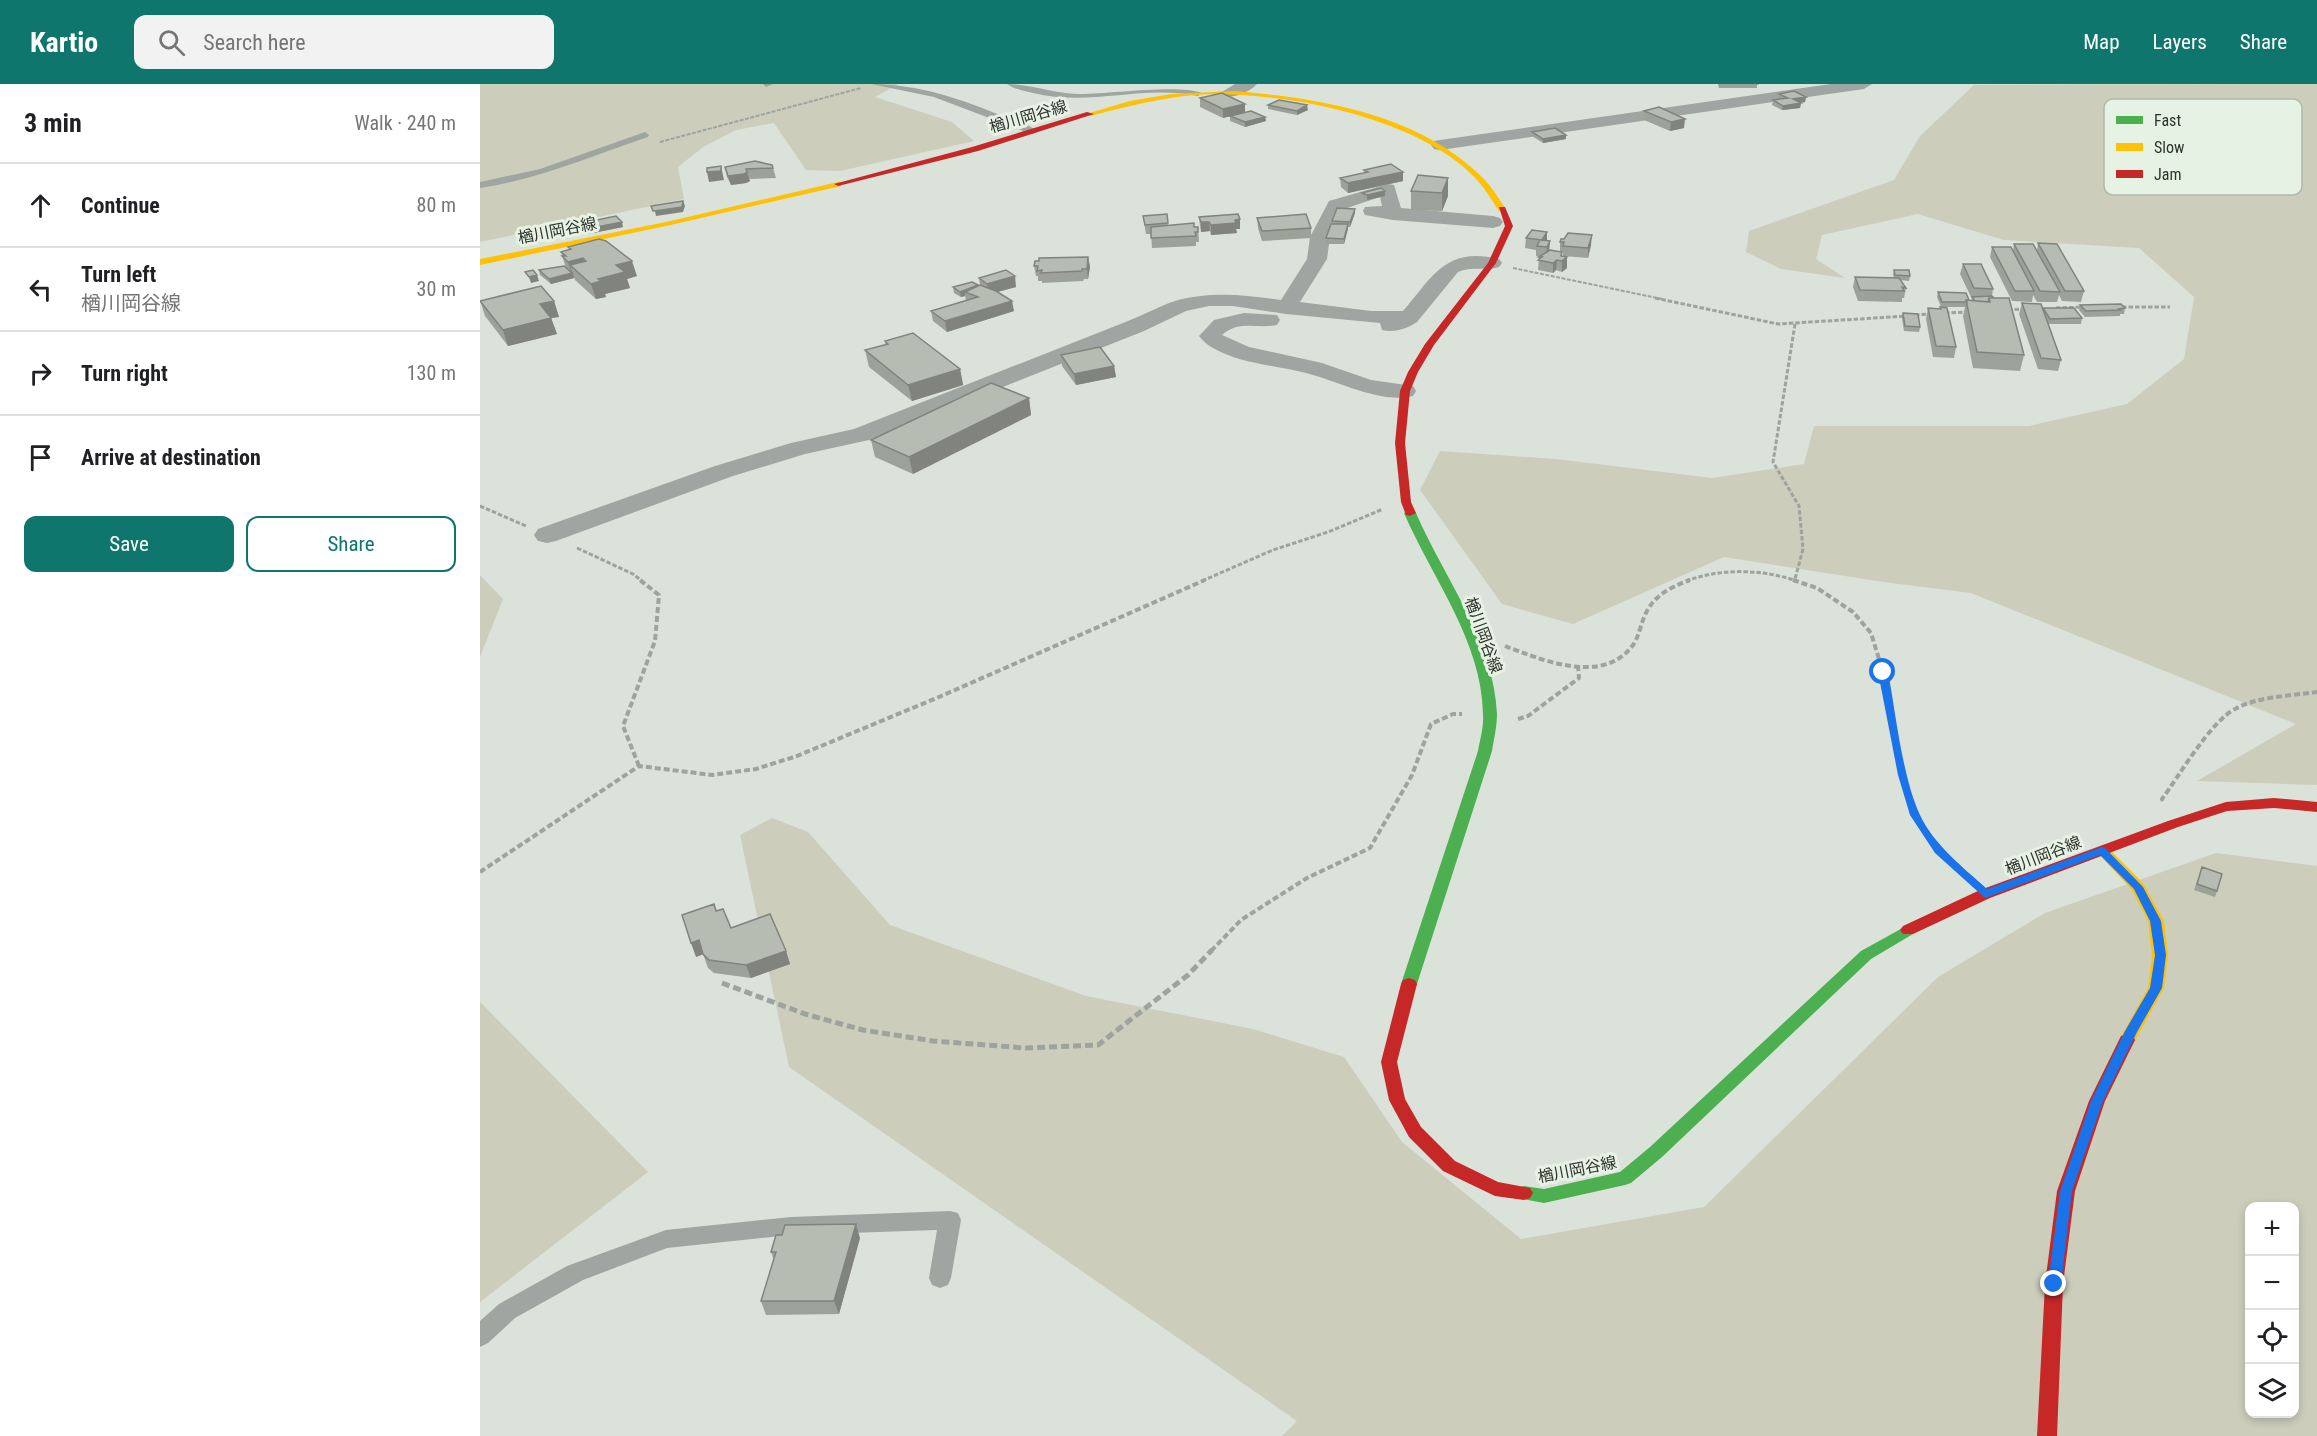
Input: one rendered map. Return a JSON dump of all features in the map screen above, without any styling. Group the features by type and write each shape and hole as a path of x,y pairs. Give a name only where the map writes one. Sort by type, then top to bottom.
{"main road":[{"name":"楢川岡谷線","path":"480,262 693,218 975,149 1147,100 1198,93 1258,94 1366,114 1413,130 1440,145 1485,184 1502,204 1509,226 1492,263 1430,344 1405,392 1400,442 1406,502 1419,536 1453,597 1482,668 1490,714 1485,751 1416,957 1389,1062 1396,1100 1415,1132 1449,1166 1495,1189 1544,1196 1625,1179 1866,956 1922,922 1985,894 2173,824 2226,807 2274,803 2317,807"},
{"path":"2047,1436 2054,1284 2066,1191 2097,1101 2131,1031 2156,988 2160,955 2156,921 2138,887 2102,850"}],"street":[{"path":"1228,93 1250,84"},
{"path":"1440,145 1864,84"},
{"path":"1286,308 1317,259 1320,237 1334,208 1343,201 1388,189 1393,213 1493,222"},
{"path":"1405,392 1368,386 1314,368 1243,352 1221,344 1210,336 1215,327 1245,318 1387,326 1401,323 1409,317 1451,268 1461,263 1492,263"},
{"path":"547,535 724,471 800,448 861,435 1136,326 1180,306 1209,300 1233,300 1371,317 1409,317"}],"lane":[{"path":"875,84 919,89 949,97 1034,132"},
{"path":"1011,84 1040,93 1073,97 1180,90 1198,93"},
{"path":"480,185 554,168 645,135"},
{"path":"480,1336 507,1311 575,1273 666,1239 791,1226 950,1220 940,1278"}],"path":[{"path":"659,143 875,84"},
{"path":"1492,263 1761,322 1795,324 1934,314"},
{"path":"2049,308 2094,307"},
{"path":"2116,307 2170,307"},
{"path":"2003,310 2026,309"},
{"path":"1946,313 1969,312"},
{"path":"1795,324 1773,462 1799,506 1803,549 1796,579"},
{"path":"480,872 639,766 712,775 756,769 797,756 939,697 1273,550 1328,532 1392,505 1406,502"},
{"path":"480,506 633,574 659,595 655,641 623,726 639,766"},
{"path":"1505,646 1552,664 1593,667 1619,660 1634,644 1646,611 1655,598 1673,586 1703,576 1727,573 1769,573 1796,579 1817,588 1853,612 1871,633 1883,672 1903,775 1915,815 1939,850 1985,894"},
{"path":"1488,730 1528,716 1579,678 1578,666"},
{"path":"2173,824 2162,799 2219,721 2234,709 2258,700 2317,692"},
{"path":"722,983 805,1014 863,1030 933,1041 1026,1048 1098,1045 1188,975 1241,920 1307,878 1370,848 1412,775 1431,724 1453,714 1490,714"}],"green space":[{"path":"480,84 898,84 875,97 952,122 974,141 840,171 806,170 774,123 736,130 703,147 678,167 684,199 480,242"},
{"path":"2317,84 2317,785 2197,781 2296,724 1971,593 1883,582 1724,557 1573,624 1502,604 1420,490 1440,451 1556,459 1712,478 1804,464 1814,426 2029,426 2127,404 2184,359 2194,297 2139,248 2004,240 1918,214 1822,235 1816,259 1845,278 1781,269 1746,252 1749,231 1894,180 1920,136 1974,85"},
{"path":"480,575 503,599 480,657"},
{"path":"772,818 808,832 890,925 1086,996 1253,1029 1344,1057 1402,1142 1521,1239 1704,1207 1938,977 2045,913 2216,853 2317,866 2317,1436 1282,1436 1297,1421 789,1067 740,835"},
{"path":"480,1002 648,1172 480,1302"}],"building":[{"path":"1794,91 1806,97 1793,99 1801,103 1783,106 1773,100 1788,98 1779,94"},
{"path":"1222,93 1245,104 1223,109 1200,98"},
{"path":"1279,100 1307,105 1297,111 1268,105"},
{"path":"1659,107 1685,119 1671,122 1644,111"},
{"path":"1251,111 1265,117 1245,122 1230,116"},
{"path":"1555,128 1566,135 1543,139 1532,132"},
{"path":"755,161 772,165 773,168 746,169 747,172 744,174 728,176 725,167"},
{"path":"1391,164 1403,172 1348,183 1340,178 1368,172 1364,170"},
{"path":"721,166 721,171 707,172 707,168"},
{"path":"1418,175 1448,178 1442,193 1411,191"},
{"path":"1381,188 1385,191 1367,195 1362,193"},
{"path":"683,201 682,207 653,211 651,206"},
{"path":"1337,208 1355,209 1350,222 1332,221"},
{"path":"1167,214 1168,223 1145,225 1143,216"},
{"path":"1238,214 1240,219 1235,220 1236,223 1211,225 1209,222 1201,222 1199,217"},
{"path":"1306,214 1311,228 1262,231 1257,218"},
{"path":"616,216 622,222 587,229 582,223"},
{"path":"1194,223 1194,227 1198,227 1198,232 1195,232 1196,236 1151,238 1151,227"},
{"path":"1331,224 1348,224 1344,239 1326,238"},
{"path":"1532,230 1547,232 1542,240 1526,238"},
{"path":"1568,233 1592,235 1588,248 1563,246 1564,242 1560,242 1561,239 1564,239"},
{"path":"599,239 606,241 632,261 616,265 625,272 598,279 601,281 591,284 570,265 586,261 583,258 568,262 562,256 566,256 561,252 571,249 568,247"},
{"path":"1540,240 1550,241 1547,247 1537,246"},
{"path":"2038,243 2057,244 2084,291 2065,291"},
{"path":"2014,244 2033,244 2060,292 2040,291"},
{"path":"1992,247 2011,247 2034,291 2015,291"},
{"path":"1550,250 1562,252 1561,256 1567,257 1553,263 1538,260"},
{"path":"1088,257 1087,269 1082,269 1082,271 1041,273 1042,270 1037,271 1038,266 1034,266 1035,261 1039,261 1039,258"},
{"path":"1963,264 1981,264 1993,289 1974,288"},
{"path":"564,266 572,273 549,279 539,270"},
{"path":"533,270 537,275 529,277 525,272"},
{"path":"1006,270 1015,276 987,284 979,278"},
{"path":"1894,270 1909,270 1910,276 1895,275"},
{"path":"1855,277 1899,278 1906,288 1902,287 1904,291 1860,290"},
{"path":"972,282 978,285 960,292 953,287"},
{"path":"980,285 1012,301 945,321 931,311 978,297 965,292"},
{"path":"541,286 554,301 540,304 551,318 503,330 480,301"},
{"path":"1938,292 1966,293 1969,300 1966,300 1967,302 1942,302"},
{"path":"1992,296 1994,298 1989,298 1988,302 1975,301 1972,297"},
{"path":"1989,298 2009,298 2024,355 1977,352 1966,300 1990,302"},
{"path":"2022,303 2041,304 2061,360 2041,358"},
{"path":"2121,304 2125,308 2119,309 2121,310 2086,311 2080,305"},
{"path":"1940,307 1947,308 1956,347 1936,346 1928,308 1941,309"},
{"path":"2043,308 2074,308 2082,318 2050,319"},
{"path":"1903,313 1918,314 1920,327 1905,326"},
{"path":"913,333 960,369 908,385 865,350 888,344 885,341"},
{"path":"1100,347 1114,366 1074,374 1061,355"},
{"path":"991,383 1029,398 909,457 871,440"},
{"path":"2202,867 2222,874 2217,891 2197,884"},
{"path":"714,904 716,911 723,909 731,928 770,914 786,951 746,965 709,960 703,954 699,940 691,943 682,915"},
{"path":"856,1224 834,1301 761,1301 776,1252 771,1252 776,1235 782,1235 785,1225"}],"traffic: fast":[{"path":"1409,984 1485,751 1490,714 1487,688 1471,636 1410,513"},
{"path":"1524,1193 1544,1196 1625,1178 1656,1152 1866,955 1908,930"}],"traffic: slow":[{"path":"1090,114 1144,100 1198,93 1278,96 1322,104 1367,116 1410,132 1448,153 1480,179 1502,209"},
{"path":"480,262 666,224 838,184"},
{"path":"2102,850 2138,887 2156,921 2160,955 2156,988 2127,1040"}],"traffic: jam":[{"path":"838,184 975,149 1090,114"},
{"path":"1410,513 1406,502 1400,443 1405,391 1413,372 1430,344 1492,263 1509,226 1502,209"},
{"path":"1908,930 1985,894 2173,824 2226,807 2274,803 2317,807"},
{"path":"1409,984 1389,1062 1397,1100 1415,1132 1449,1166 1495,1189 1524,1193"},
{"path":"2047,1436 2054,1284 2066,1191 2097,1101 2127,1040"}],"route":[{"path":"1883,672 1903,775 1915,815 1939,850 1985,894 2102,850 2138,887 2156,921 2160,955 2156,988 2131,1031 2097,1101 2066,1191 2054,1284"}]}
